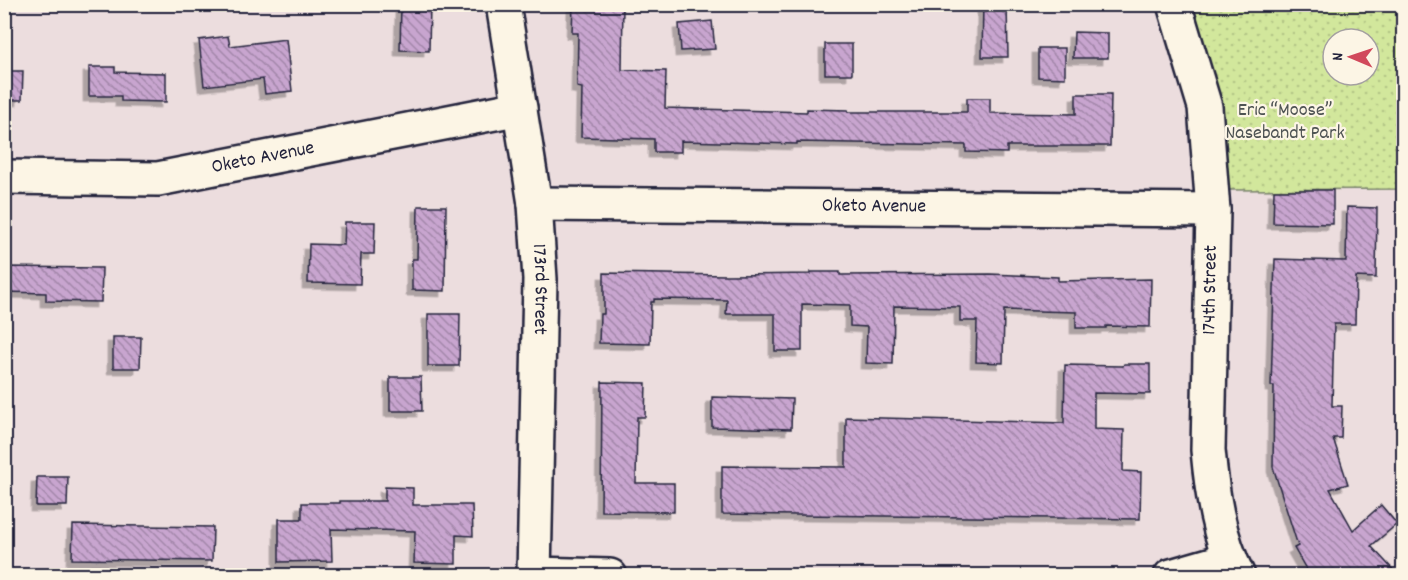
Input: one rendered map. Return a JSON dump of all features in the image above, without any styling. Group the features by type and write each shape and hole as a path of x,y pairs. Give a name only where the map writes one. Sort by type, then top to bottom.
{"street":[{"name":"173rd Street","path":"503,4 535,204 540,279 534,575"},
{"name":"174th Street","path":"1174,4 1205,107 1213,210 1208,450 1218,520 1234,567"},
{"name":"Oketo Avenue","path":"4,177 158,179 520,108"},
{"name":"Oketo Avenue","path":"535,204 1213,210"},
{"path":"1171,576 1234,567"},
{"path":"534,575 610,576"}],"green space":[{"name":"Eric “Moose” Nasebandt Park","path":"1181,5 1403,5 1403,189 1223,190"}],"building":[{"path":"401,4 430,4 429,51 400,50"},
{"path":"573,4 623,4 622,70 666,71 665,108 807,112 807,109 848,110 848,112 967,112 967,98 990,98 990,113 1076,114 1076,94 1111,94 1110,146 1007,146 1007,153 966,152 966,145 681,141 681,152 654,152 654,139 581,137 582,88 577,87 578,33 572,33"},
{"path":"983,4 1007,4 1008,57 982,57"},
{"path":"712,21 715,49 681,51 679,24"},
{"path":"1074,32 1108,33 1108,58 1073,58"},
{"path":"228,36 230,46 286,39 292,91 265,94 263,79 204,86 199,40"},
{"path":"825,44 852,44 852,74 825,74"},
{"path":"1038,48 1065,48 1065,78 1038,77"},
{"path":"89,67 115,67 115,72 166,73 166,102 121,101 121,96 89,96"},
{"path":"4,71 23,71 22,100 4,100"},
{"path":"1274,190 1333,190 1333,224 1273,223"},
{"path":"418,206 446,206 445,291 412,290 412,259 417,259"},
{"path":"1347,207 1377,208 1376,278 1356,277 1355,324 1334,324 1332,406 1342,406 1341,438 1333,438 1348,484 1330,489 1353,530 1381,505 1397,524 1371,546 1399,576 1310,576 1294,548 1298,546 1273,467 1274,386 1271,386 1275,259 1346,261"},
{"path":"345,222 375,222 374,254 361,254 360,284 308,283 309,244 344,245"},
{"path":"4,267 102,268 101,302 46,301 46,293 4,292"},
{"path":"811,272 840,272 840,275 990,274 1058,277 1058,281 1151,279 1150,327 1076,328 1076,312 1004,310 1003,363 976,362 977,321 960,321 960,307 894,306 893,364 866,363 867,327 850,326 850,305 802,304 802,351 775,351 775,314 726,314 727,300 654,299 654,302 651,302 650,344 599,343 600,314 604,314 604,273 727,275 811,274"},
{"path":"428,314 460,314 459,366 428,366"},
{"path":"113,337 141,337 140,368 113,368"},
{"path":"1124,364 1150,364 1150,394 1094,393 1094,429 1124,430 1123,471 1141,472 1140,519 722,514 722,466 846,467 846,417 1064,423 1065,365 1123,366"},
{"path":"390,377 421,377 422,411 390,411"},
{"path":"602,382 646,383 645,417 637,417 636,483 674,483 674,512 601,511"},
{"path":"712,397 792,399 791,429 712,427"},
{"path":"37,477 68,477 67,506 36,506"},
{"path":"385,487 413,488 413,505 472,505 473,536 456,535 456,564 414,563 415,531 331,529 332,561 279,562 279,519 302,519 302,503 385,501"},
{"path":"73,525 213,527 212,561 72,559"}]}
